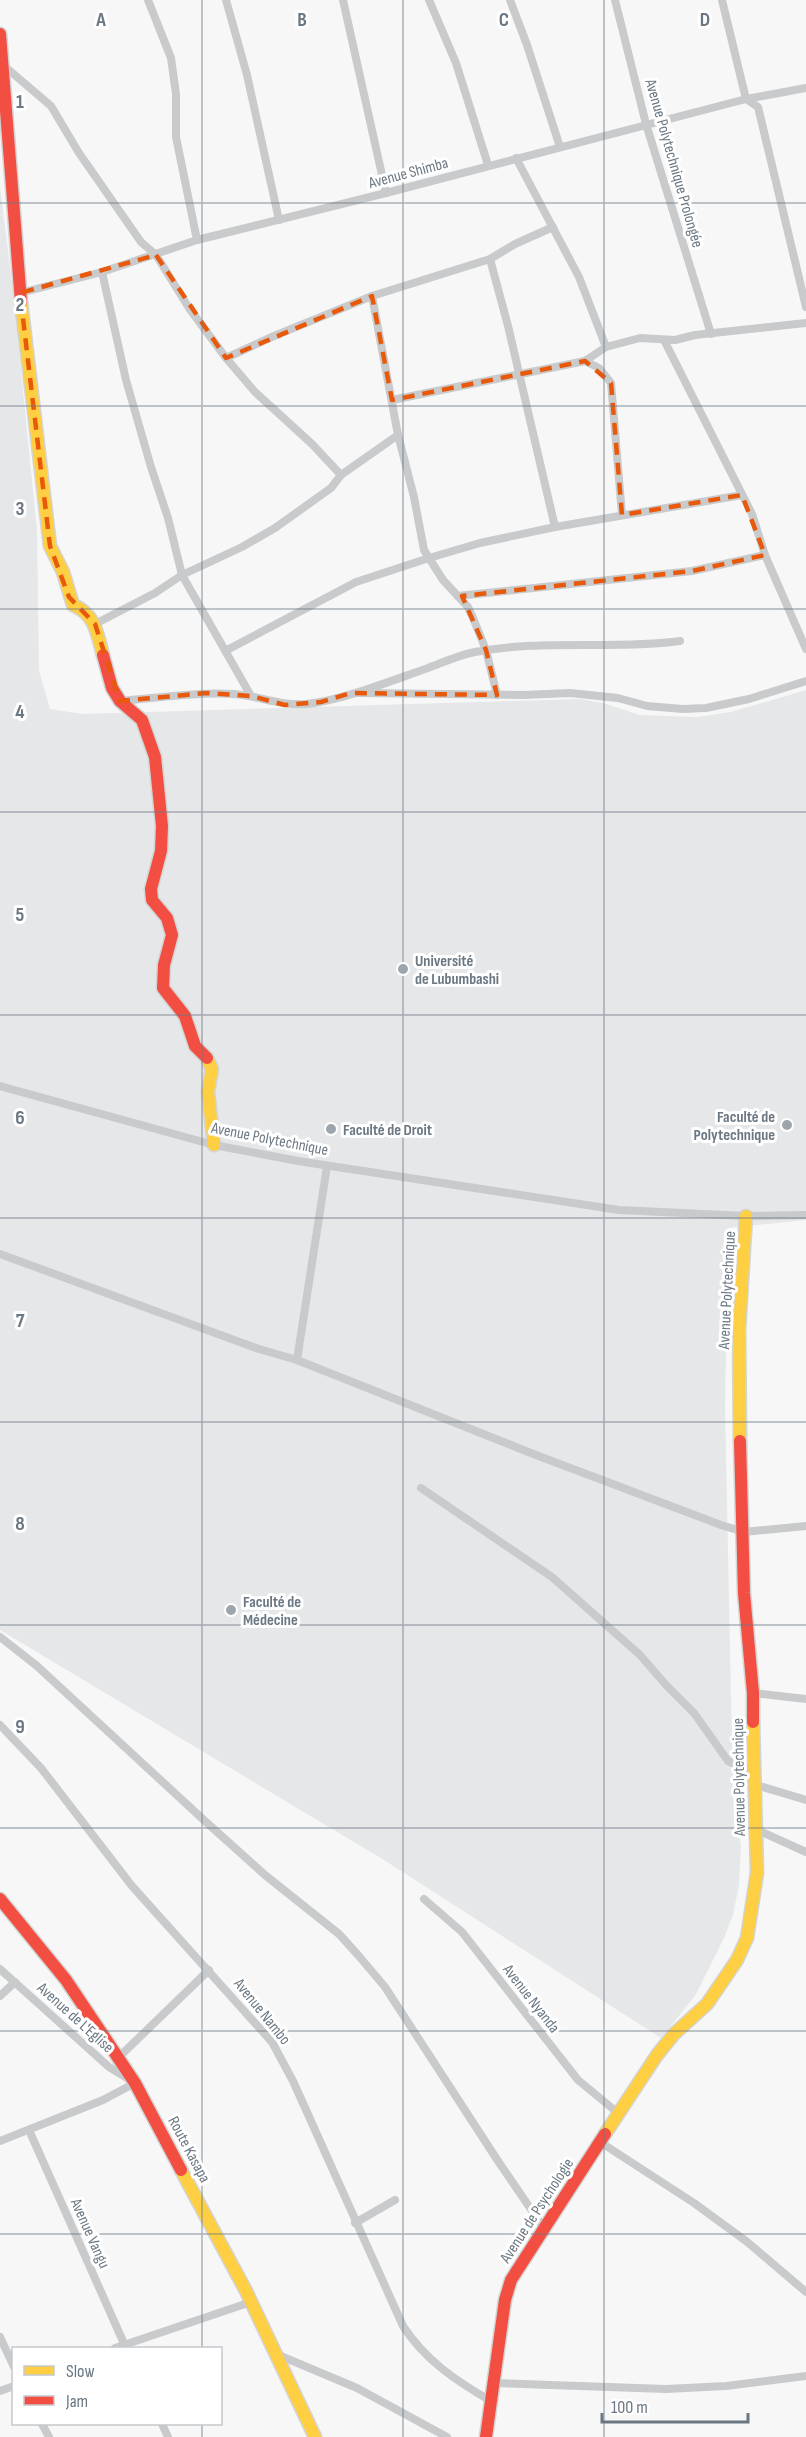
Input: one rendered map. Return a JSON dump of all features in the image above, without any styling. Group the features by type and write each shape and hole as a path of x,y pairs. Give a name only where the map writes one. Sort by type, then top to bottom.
{"street":[{"path":"148,0 171,58 177,94 176,137 197,240"},
{"path":"226,0 252,93 279,220"},
{"path":"343,0 386,194"},
{"path":"429,0 456,63 488,165"},
{"path":"510,0 560,147"},
{"name":"Avenue Polytechnique Prolongée","path":"615,0 646,124 711,334"},
{"path":"722,0 746,99 758,107 806,307"},
{"path":"0,34 20,293 50,546 63,572 69,597 74,605 85,610 95,624 110,680 120,701 142,720 155,756 162,826 161,851 151,889 152,900 167,918 172,935 164,965 163,988 185,1017 195,1046 210,1061 212,1069 208,1092 214,1145"},
{"path":"3,65 51,106 79,153 141,242 156,255 189,308 226,358 255,392 312,444 341,475"},
{"name":"Avenue Shimba","path":"20,293 102,272 197,240 386,194 488,165 746,99 806,88"},
{"path":"516,158 579,277 606,347"},
{"path":"226,358 372,296 490,258 553,226"},
{"path":"490,258 555,527"},
{"path":"102,272 126,380 168,518 182,575 227,650 251,696"},
{"path":"372,296 398,435 414,497 423,545 443,580 468,607 486,650 497,695"},
{"path":"392,400 585,361 606,347 640,338 683,339 806,323"},
{"path":"664,340 757,525 765,555 806,649"},
{"path":"585,361 599,368 611,383 622,515"},
{"path":"95,624 182,575 242,547 275,528 331,488 341,475 398,435"},
{"path":"227,650 357,582 429,558 480,543 555,527 742,495"},
{"path":"458,596 692,571 765,555"},
{"path":"120,701 207,693 251,696 285,705 321,702 459,655 486,650 543,646 645,646 680,641"},
{"path":"351,693 393,695 570,693 618,698 646,706 683,710 706,708 749,699 806,681"},
{"name":"Avenue Polytechnique","path":"0,1086 214,1145 327,1166 609,1209 746,1216 739,1330 739,1386 746,1626 753,1693 753,1778 757,1873 745,1944 728,1975 708,2004 674,2034 657,2055"},
{"path":"297,1360 327,1166"},
{"path":"746,1216 806,1215"},
{"path":"0,1254 259,1349 297,1360 547,1459 744,1532 806,1526"},
{"path":"421,1488 552,1577 640,1655 694,1713 728,1761 753,1778 806,1800"},
{"path":"0,1637 37,1666 265,1875 339,1934 385,1988 543,2227"},
{"path":"753,1693 806,1699"},
{"name":"Avenue Nambo","path":"0,1725 41,1768 132,1886 272,2042 293,2081 403,2326 416,2346 460,2383 491,2401"},
{"path":"755,1829 806,1852"},
{"name":"Route Kasapa","path":"0,1899 66,1980 135,2082 251,2302 315,2437"},
{"name":"Avenue Nyanda","path":"424,1899 462,1932 578,2080 618,2113"},
{"name":"Avenue de L'Eglise","path":"0,1969 109,2067 135,2082"},
{"path":"119,2057 209,1970"},
{"path":"0,1996 15,1982"},
{"name":"Avenue de Psychologie","path":"486,2437 511,2280 543,2227 657,2055"},
{"path":"0,2141 103,2100 135,2082"},
{"name":"Avenue Vangu","path":"29,2130 125,2347"},
{"path":"600,2142 694,2203 746,2241 806,2292"},
{"path":"355,2223 395,2200"},
{"path":"125,2347 251,2302"},
{"path":"0,2337 12,2363"},
{"path":"276,2354 357,2388 447,2437"},
{"path":"494,2383 666,2389 726,2386 806,2376"}],"highlighted area":[{"path":"156,255 226,358 372,296 392,400 585,361 611,383 622,515 742,495 765,555 692,571 462,596 486,650 497,695 351,693 321,702 285,705 251,696 207,693 120,701 95,624 69,597 50,546 20,293"}],"shaded area":[{"name":"Université de Lubumbashi","path":"0,187 37,530 39,670 50,709 83,714 580,699 603,703 640,715 697,717 731,712 806,690 806,1220 728,1228 725,1406 733,1796 741,1845 739,1885 733,1915 724,1938 695,1996 661,2038 384,1860 0,1630"}],"traffic: slow":[{"path":"21,302 50,546 63,572 73,605 91,619 103,655"},
{"path":"207,1058 212,1069 208,1092 214,1145"},
{"path":"740,1441 739,1330 746,1216"},
{"path":"605,2134 657,2055 674,2034 707,2004 737,1960 747,1938 757,1873 753,1722"},
{"path":"181,2170 246,2291 315,2437"}],"traffic: jam":[{"path":"0,34 21,302"},
{"path":"103,655 112,688 120,701 142,720 155,757 162,826 161,851 151,889 152,900 167,918 172,935 164,965 163,988 185,1016 195,1046 207,1058"},
{"path":"740,1441 744,1593 753,1693 753,1722"},
{"path":"0,1899 66,1980 135,2083 181,2170"},
{"path":"486,2437 505,2300 511,2280 605,2134"}],"place":[{"name":"Université de Lubumbashi","path":"403,969"},
{"name":"Faculté de Polytechnique","path":"787,1125"},
{"name":"Faculté de Droit","path":"331,1129"},
{"name":"Faculté de Médecine","path":"231,1610"}]}
